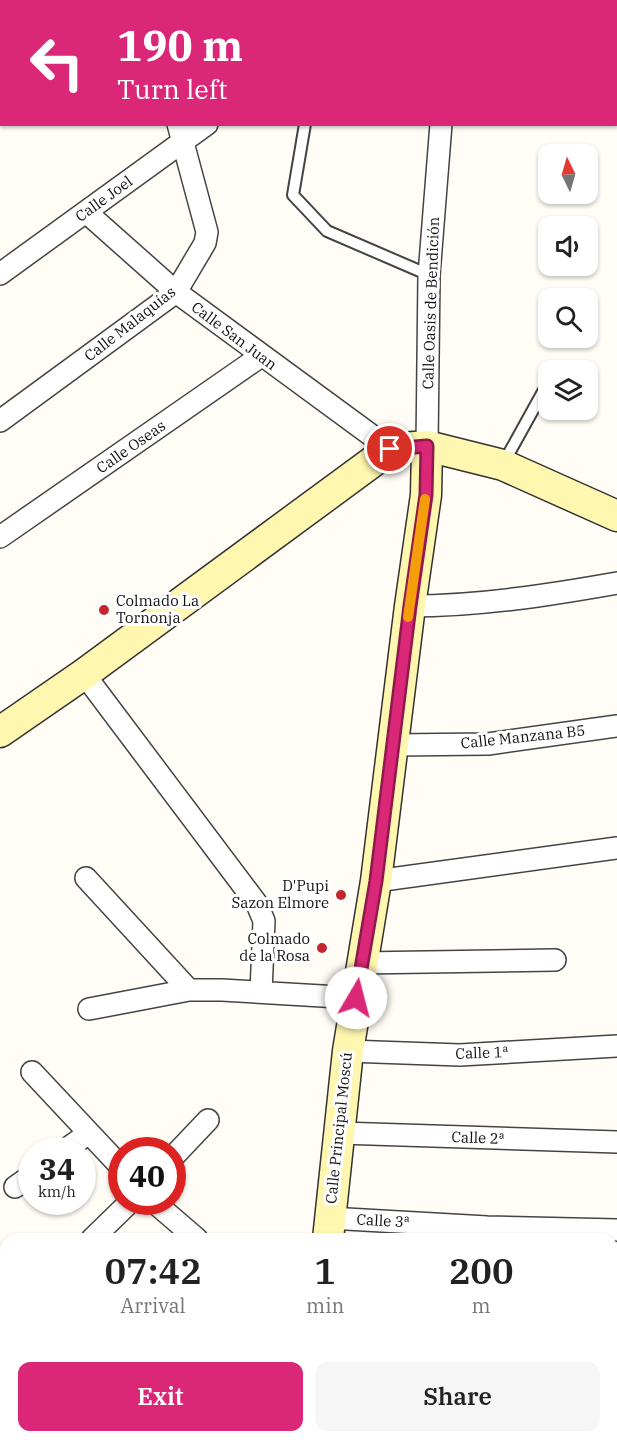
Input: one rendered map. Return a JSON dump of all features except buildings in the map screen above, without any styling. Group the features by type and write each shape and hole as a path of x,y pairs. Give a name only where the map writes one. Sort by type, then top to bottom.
{"street":[{"name":"Calle Joel","path":"0,274 86,212 181,133 201,126"},
{"name":"Calle Oasis de Bendición","path":"427,446 429,274 441,126"},
{"name":"Calle Malaquías","path":"0,421 176,292 205,243 207,232 181,133"},
{"name":"Calle San Juan","path":"86,212 176,292 390,449"},
{"name":"Calle Oseas","path":"0,537 261,356"},
{"path":"0,732 84,674 390,449 427,446 503,465 617,516"},
{"name":"Calle Principal Moscú","path":"328,1228 348,1051 376,881 426,495 427,446"},
{"path":"410,606 541,597 617,583"},
{"path":"84,674 257,904 264,921 261,992"},
{"name":"Calle Manzana B5","path":"393,745 488,744 617,726"},
{"path":"376,881 617,848"},
{"path":"86,878 189,990"},
{"path":"361,963 555,960"},
{"path":"89,1009 189,990 356,998"},
{"name":"Calle 1ª","path":"348,1051 460,1055 617,1046"},
{"path":"32,1072 108,1153"},
{"path":"186,1143 208,1120"},
{"path":"84,1137 90,1133"},
{"name":"Calle 2ª","path":"340,1133 617,1142"},
{"path":"98,1233 117,1215"},
{"path":"169,1215 191,1233"},
{"name":"Calle 3ª","path":"328,1228 488,1227 617,1230"}],"lane":[{"path":"305,126 293,195 327,231 429,274"},
{"path":"503,465 538,401"}],"slow traffic":[{"path":"408,617 425,499"}],"place":[{"name":"Colmado La Tornonja","path":"104,610"},
{"name":"D'Pupi Sazon Elmore","path":"341,895"},
{"name":"Colmado de la Rosa","path":"322,948"}],"route":[{"path":"356,998 376,881 426,495 427,446 390,449"}]}
